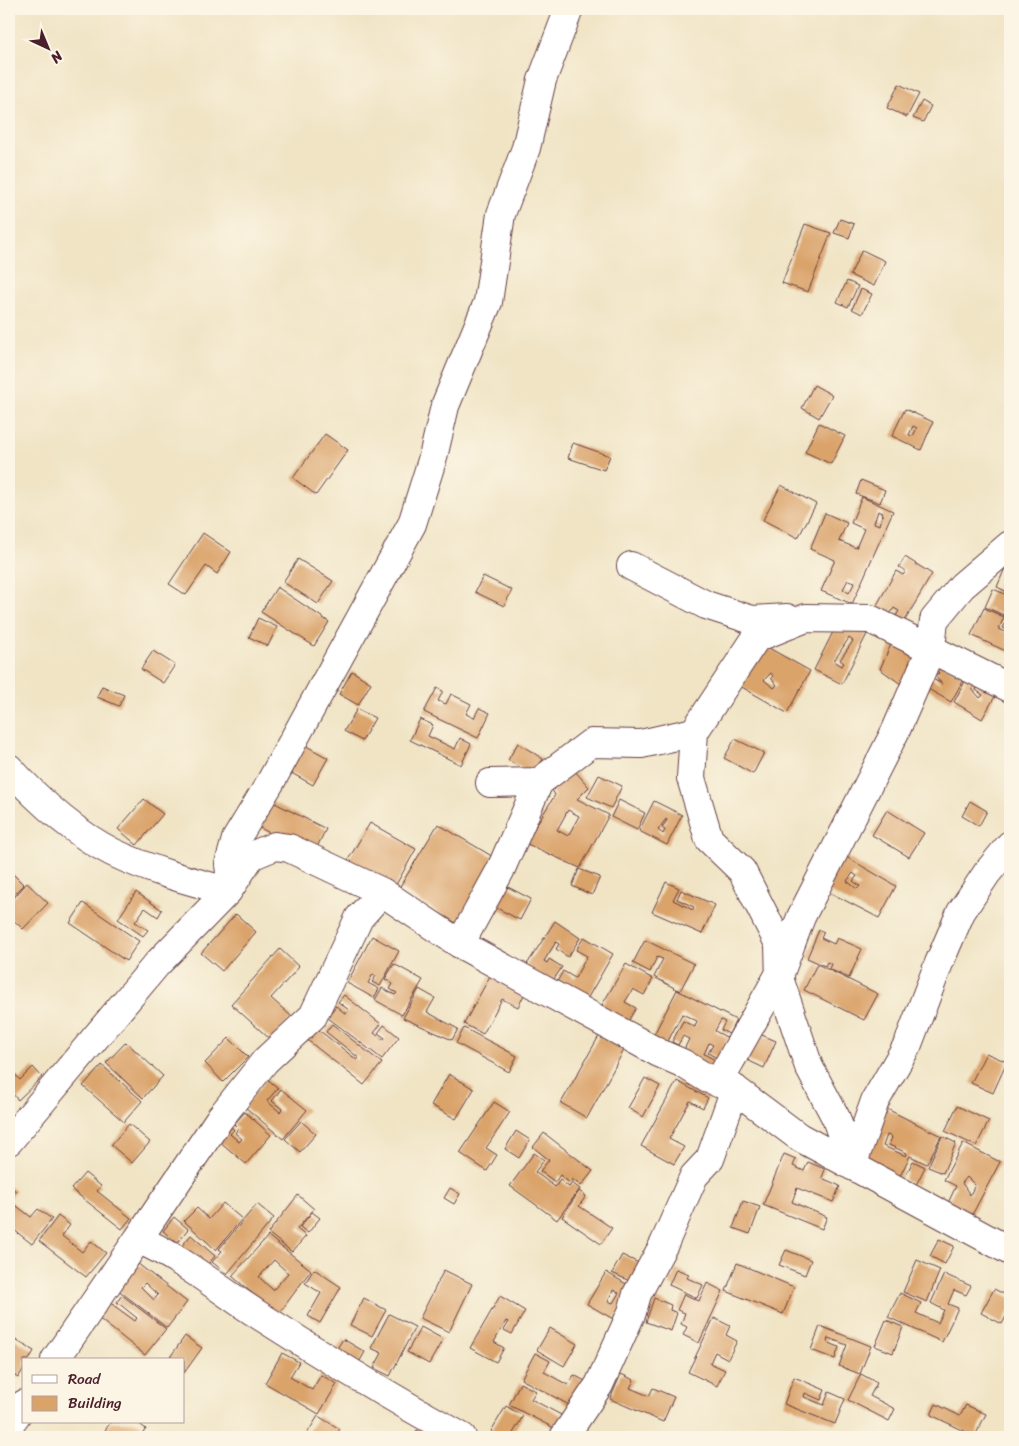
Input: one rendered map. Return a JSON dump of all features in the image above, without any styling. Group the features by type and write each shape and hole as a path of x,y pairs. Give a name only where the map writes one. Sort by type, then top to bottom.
{"street":[{"path":"228,891 232,883 229,864 236,839 270,783 412,524 434,458 445,406 488,302 501,214 526,148 542,80 569,9"},
{"path":"564,1437 599,1385 632,1312 637,1294 664,1244 694,1176 710,1159 726,1086 780,973 801,917 896,730 931,649 934,620 962,586 1010,544"},
{"path":"631,566 706,605 752,620 806,618 870,619 1010,688"},
{"path":"806,618 756,638 694,732 691,778 709,839 742,870 780,944 780,981 809,1067 836,1118 852,1166"},
{"path":"460,944 500,871 539,782 591,744 641,744 694,732"},
{"path":"9,768 32,794 75,828 112,852 169,876 228,891"},
{"path":"490,783 539,782"},
{"path":"852,1166 876,1102 908,1044 961,912 1010,845"},
{"path":"9,1141 157,964 228,891 251,856 275,846 289,848 382,892 460,944 659,1053 726,1086 788,1129 852,1166 1010,1251"},
{"path":"55,1358 220,1118 265,1061 313,1016 359,918 382,892"},
{"path":"138,1240 167,1252 256,1313 396,1401 462,1437"},
{"path":"9,1425 22,1407"}],"building":[{"path":"899,84 919,94 907,117 887,108"},
{"path":"922,101 931,106 923,122 913,118"},
{"path":"840,219 854,224 849,238 834,233"},
{"path":"805,224 831,233 808,292 782,283"},
{"path":"862,250 885,261 874,286 850,275"},
{"path":"847,281 858,286 848,307 837,302"},
{"path":"861,289 872,294 862,314 852,309"},
{"path":"814,385 832,395 819,418 802,408"},
{"path":"905,409 933,422 921,450 892,436","holes":["913,426 917,428 913,436 909,435"]},
{"path":"819,423 845,436 831,464 805,452"},
{"path":"325,434 348,450 316,495 293,478"},
{"path":"573,443 610,456 604,470 568,458"},
{"path":"861,480 885,490 880,503 856,494"},
{"path":"781,485 816,504 798,538 763,520"},
{"path":"862,497 893,511 852,604 821,591 835,560 810,549 825,513 847,523 839,541 856,548 864,529 851,523","holes":["878,511 883,513 880,525 874,523","848,580 855,582 849,593 843,589"]},
{"path":"203,533 231,552 217,574 206,566 186,595 169,584"},
{"path":"905,557 932,574 900,629 891,624 899,611 894,608 886,620 873,612 896,571 903,575 906,571 899,567"},
{"path":"298,559 333,581 318,604 283,582"},
{"path":"1005,568 1010,570 1010,593 997,587"},
{"path":"483,576 512,590 504,606 475,592"},
{"path":"277,587 329,622 314,646 261,612"},
{"path":"993,589 1010,596 1010,618 985,607"},
{"path":"984,608 1004,617 999,629 1010,634 1010,653 971,635"},
{"path":"258,618 277,627 268,646 249,637"},
{"path":"1008,618 1010,619 1010,631 1003,628"},
{"path":"839,620 867,634 842,684 814,670","holes":["849,638 853,641 840,660 844,663 842,666 834,661"]},
{"path":"758,642 810,671 787,713 740,686","holes":["771,673 773,676 771,678 777,685 774,688 764,680"]},
{"path":"892,642 921,656 905,687 880,669"},
{"path":"153,651 175,665 163,683 141,669"},
{"path":"935,661 965,677 951,702 923,686 929,677 942,684 935,676 939,673 936,670"},
{"path":"352,671 371,683 358,705 339,694"},
{"path":"967,677 976,682 972,689 980,698 983,695 976,690 980,683 997,693 982,719 954,702"},
{"path":"102,686 124,695 119,706 97,697"},
{"path":"437,688 443,691 438,701 446,704 451,694 471,704 466,714 474,718 479,708 490,713 478,738 424,712"},
{"path":"357,709 375,718 362,741 344,731"},
{"path":"420,719 433,725 428,736 455,749 460,738 471,744 461,765 410,740"},
{"path":"735,739 764,753 753,774 724,758"},
{"path":"301,743 328,758 313,785 286,770"},
{"path":"518,743 543,759 533,775 508,760"},
{"path":"574,770 589,787 577,799 609,815 580,868 525,843 555,795 551,788","holes":["568,810 579,816 568,836 557,830"]},
{"path":"599,775 622,786 611,808 587,797"},
{"path":"144,799 163,814 137,845 118,829"},
{"path":"269,800 326,829 313,855 256,826"},
{"path":"619,800 645,813 637,830 611,817"},
{"path":"654,801 682,815 667,845 639,831","holes":["667,820 662,828 665,830 663,834 658,830"]},
{"path":"970,801 987,811 979,826 962,816"},
{"path":"887,810 924,833 909,857 872,835"},
{"path":"370,823 416,849 392,892 345,865"},
{"path":"438,824 495,858 456,923 399,888"},
{"path":"843,855 896,886 879,918 823,889","holes":["853,873 857,876 853,881 860,886 857,889 847,881"]},
{"path":"579,869 600,877 592,895 572,886"},
{"path":"9,870 24,885 9,900"},
{"path":"666,882 679,888 673,900 693,910 694,907 677,899 681,890 715,905 702,934 652,912"},
{"path":"27,883 48,903 23,929 9,916 9,903"},
{"path":"504,885 531,899 520,920 493,906"},
{"path":"136,892 162,910 158,917 145,908 135,922 148,930 143,936 118,919"},
{"path":"83,903 139,941 126,961 70,923"},
{"path":"236,914 256,932 222,971 201,953"},
{"path":"555,921 580,938 568,957 556,949 559,944 556,942 544,961 547,963 549,959 562,967 550,985 524,969"},
{"path":"819,930 824,932 821,938 834,944 837,938 862,949 849,978 829,969 831,964 827,962 825,966 807,958"},
{"path":"372,936 399,951 380,986 372,982 376,976 373,974 368,983 379,989 374,998 347,983"},
{"path":"584,937 613,954 583,1006 553,989 563,971 575,978 587,956 576,950"},
{"path":"645,940 694,964 680,991 654,977 663,959 657,957 650,972 633,963"},
{"path":"280,949 299,967 271,998 292,1017 271,1040 231,1004"},
{"path":"394,964 423,980 402,1015 375,1000 382,988 395,995 397,993 390,989 393,984 385,979"},
{"path":"626,964 653,979 644,995 633,989 625,1002 636,1008 626,1025 599,1010"},
{"path":"817,964 878,994 864,1020 804,990"},
{"path":"490,976 524,995 518,1007 502,999 483,1034 464,1024"},
{"path":"419,989 435,998 427,1012 458,1029 452,1040 403,1018"},
{"path":"677,990 736,1020 729,1034 721,1030 725,1022 721,1020 715,1031 728,1038 717,1058 708,1053 713,1045 709,1043 704,1054 717,1061 713,1070 682,1054 689,1039 683,1036 678,1045 672,1042 683,1021 695,1027 697,1021 682,1014 666,1045 652,1038"},
{"path":"344,995 381,1024 374,1033 383,1040 385,1038 378,1033 384,1025 399,1037 382,1059 327,1017 336,1006 346,1014 349,1010 338,1002"},
{"path":"332,1024 382,1063 364,1085 306,1039 315,1027 357,1060 359,1058 326,1032"},
{"path":"464,1028 517,1056 509,1072 456,1043"},
{"path":"755,1032 776,1041 764,1068 743,1058"},
{"path":"599,1036 624,1050 587,1118 561,1103"},
{"path":"229,1038 248,1057 223,1082 205,1063"},
{"path":"126,1042 163,1076 143,1098 106,1063"},
{"path":"986,1053 1007,1062 993,1093 971,1083"},
{"path":"102,1065 142,1101 124,1122 83,1086"},
{"path":"9,1067 20,1080 33,1067 42,1077 18,1100 9,1090"},
{"path":"449,1074 474,1089 456,1119 431,1105"},
{"path":"645,1078 660,1086 643,1117 628,1108"},
{"path":"267,1079 278,1088 267,1101 280,1112 282,1109 272,1101 281,1089 307,1110 283,1139 245,1107"},
{"path":"677,1081 708,1098 703,1108 690,1101 669,1139 684,1147 674,1164 641,1146"},
{"path":"494,1102 510,1112 486,1148 497,1155 487,1171 460,1153"},
{"path":"957,1106 989,1121 976,1146 945,1131"},
{"path":"885,1108 941,1136 927,1164 910,1156 899,1178 859,1158","holes":["887,1135 892,1137 889,1145 907,1153 906,1156 883,1146"]},
{"path":"245,1112 271,1135 246,1164 218,1140 230,1126 234,1130 230,1134 239,1142 242,1139 235,1133 238,1128 234,1124"},
{"path":"301,1121 316,1134 300,1152 285,1139"},
{"path":"129,1124 150,1142 132,1163 111,1145"},
{"path":"516,1131 530,1140 519,1158 505,1149"},
{"path":"544,1133 593,1171 581,1186 572,1179 570,1183 560,1175 555,1182 540,1171 549,1160 533,1147"},
{"path":"942,1136 956,1143 943,1173 928,1167"},
{"path":"963,1143 1000,1162 972,1215 948,1203 956,1186 944,1180","holes":["967,1177 975,1185 970,1195 962,1183"]},
{"path":"534,1153 544,1160 535,1172 555,1187 560,1180 569,1187 572,1183 580,1189 557,1220 510,1186"},
{"path":"784,1154 796,1159 793,1166 804,1171 808,1162 825,1169 822,1178 840,1186 833,1202 797,1188 792,1202 827,1217 822,1229 763,1205"},
{"path":"913,1161 925,1167 916,1185 904,1179"},
{"path":"85,1173 101,1186 97,1191 131,1218 122,1229 71,1189"},
{"path":"9,1186 16,1191 9,1200"},
{"path":"450,1188 460,1194 454,1204 444,1198"},
{"path":"579,1191 586,1196 579,1206 612,1228 601,1244 562,1217"},
{"path":"298,1195 314,1209 297,1229 306,1236 292,1252 268,1233"},
{"path":"9,1200 31,1217 38,1209 52,1219 32,1244 9,1226"},
{"path":"743,1201 760,1207 750,1234 733,1228"},
{"path":"223,1203 242,1219 216,1250 184,1221 197,1208 209,1219"},
{"path":"257,1204 274,1218 227,1274 212,1262 222,1251 219,1249"},
{"path":"312,1212 320,1218 308,1233 300,1227"},
{"path":"58,1216 70,1225 62,1236 82,1252 91,1241 106,1253 86,1277 39,1241"},
{"path":"174,1217 188,1229 177,1243 163,1231"},
{"path":"191,1235 215,1256 204,1269 180,1248"},
{"path":"268,1236 311,1270 278,1315 232,1276","holes":["274,1260 288,1273 273,1290 259,1277"]},
{"path":"939,1239 954,1246 945,1264 930,1256"},
{"path":"786,1250 811,1260 805,1275 779,1265"},
{"path":"622,1255 643,1265 634,1283 612,1273"},
{"path":"917,1260 940,1270 927,1302 903,1292"},
{"path":"137,1263 187,1302 167,1328 117,1289","holes":["145,1283 158,1295 154,1300 141,1287"]},
{"path":"737,1263 794,1287 783,1314 726,1291"},
{"path":"314,1269 341,1287 320,1323 308,1316 321,1293 305,1283"},
{"path":"676,1269 689,1274 687,1278 703,1285 697,1298 669,1285"},
{"path":"444,1270 472,1284 449,1332 420,1318"},
{"path":"606,1272 633,1288 615,1320 587,1304","holes":["613,1290 619,1293 613,1303 608,1301"]},
{"path":"944,1274 971,1286 966,1295 954,1290 948,1304 958,1308 942,1342 888,1317 900,1293 921,1303 916,1313 938,1323 944,1310 931,1303"},
{"path":"707,1283 723,1291 699,1343 683,1335 687,1327 681,1324 685,1313 677,1310 684,1294 699,1301"},
{"path":"994,1289 1010,1297 1010,1309 1002,1324 981,1313"},
{"path":"122,1295 166,1329 145,1355 97,1317 109,1302 135,1321 137,1318 117,1302"},
{"path":"500,1296 525,1311 512,1334 504,1330 509,1322 506,1321 494,1342 504,1348 496,1362 470,1348"},
{"path":"364,1298 386,1310 372,1336 350,1325"},
{"path":"654,1298 671,1305 670,1310 677,1313 671,1331 646,1322"},
{"path":"389,1314 415,1327 390,1376 374,1368 382,1353 371,1348"},
{"path":"714,1318 730,1326 726,1335 737,1341 728,1359 715,1352 710,1363 725,1370 717,1386 688,1372"},
{"path":"886,1320 903,1327 893,1353 875,1346"},
{"path":"820,1326 871,1346 860,1374 839,1366 847,1345 828,1338 827,1342 839,1347 835,1359 811,1350"},
{"path":"421,1327 443,1339 429,1364 407,1352"},
{"path":"550,1328 577,1344 564,1366 537,1350"},
{"path":"9,1336 34,1351 30,1358 22,1358 22,1371 18,1378 9,1372"},
{"path":"185,1336 202,1348 185,1372 185,1358 169,1358"},
{"path":"343,1339 365,1352 358,1364 336,1350"},
{"path":"282,1353 299,1362 290,1377 312,1390 321,1375 337,1384 319,1414 265,1383"},
{"path":"535,1353 550,1361 544,1372 568,1385 574,1375 585,1381 571,1406 521,1379"},
{"path":"621,1374 634,1380 630,1388 649,1396 653,1388 674,1397 663,1422 610,1399"},
{"path":"861,1374 877,1383 870,1396 895,1409 889,1421 848,1400"},
{"path":"794,1377 825,1390 821,1400 805,1393 804,1397 824,1405 829,1392 845,1399 835,1424 784,1404"},
{"path":"520,1383 536,1391 531,1399 563,1416 556,1429 509,1405"},
{"path":"936,1404 960,1416 966,1405 986,1414 975,1436 931,1415"},
{"path":"506,1406 523,1416 512,1435 517,1437 501,1437 491,1431"},
{"path":"318,1416 340,1429 335,1437 305,1437"},
{"path":"110,1424 140,1424 146,1429 140,1437 100,1437"},
{"path":"417,1430 430,1437 414,1436"}]}
